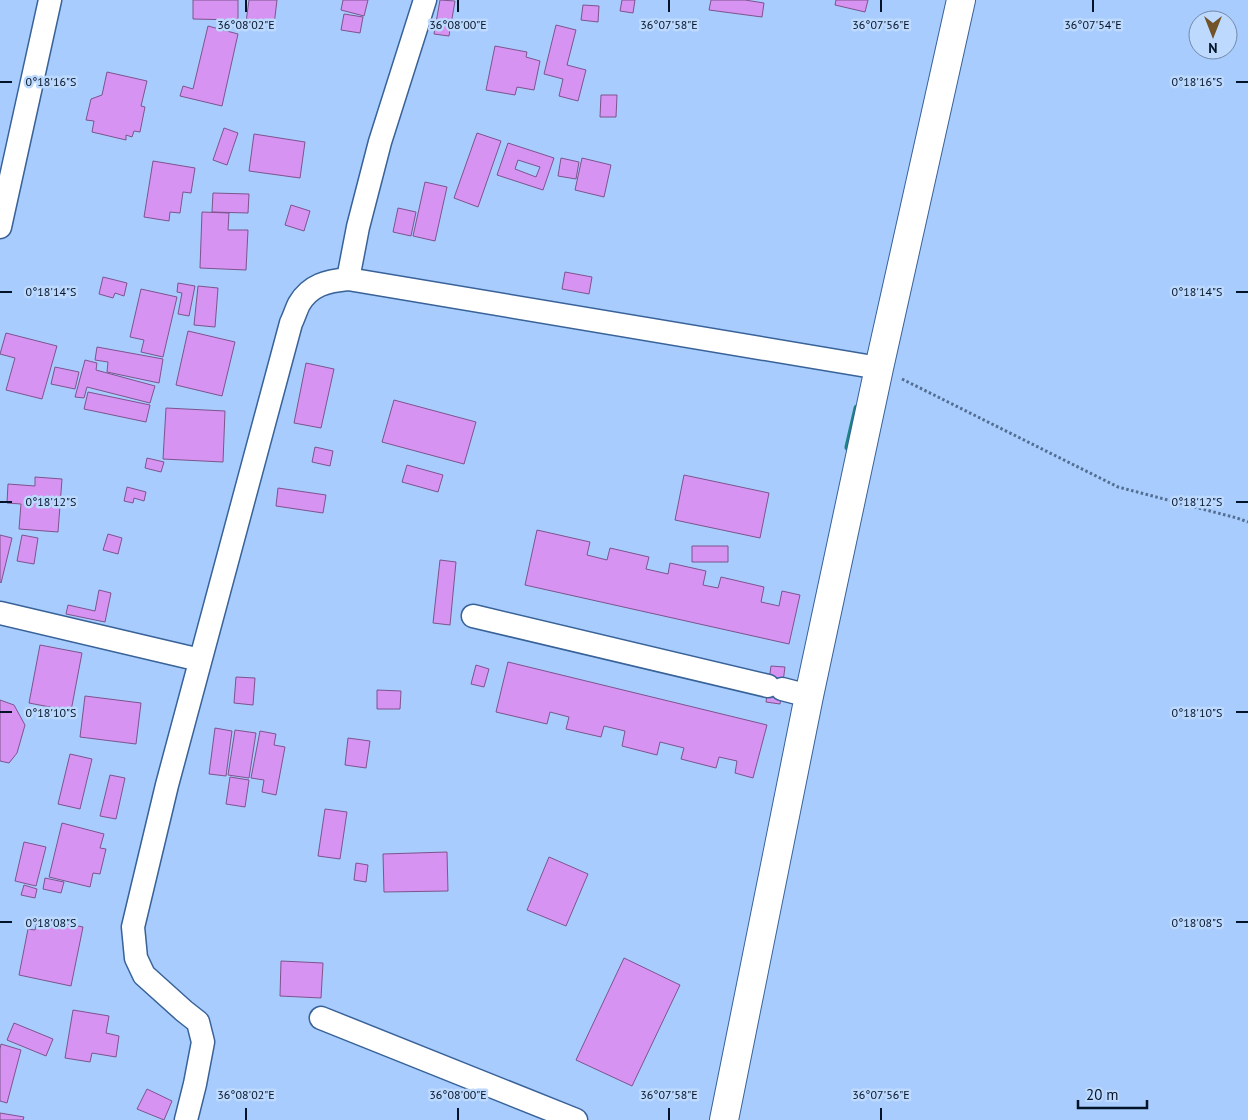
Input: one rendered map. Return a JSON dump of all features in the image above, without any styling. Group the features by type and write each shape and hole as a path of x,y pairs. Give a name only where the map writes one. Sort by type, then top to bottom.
{"street":[{"path":"0,227 50,0"},
{"path":"348,279 358,227 380,142 425,0"},
{"path":"724,1120 809,696 879,368 961,0"},
{"path":"186,1120 203,1042 198,1022 144,976 136,958 133,928 167,785 291,323 299,304 312,289 329,281 348,279 879,368"},
{"path":"0,613 200,660"},
{"path":"473,616 809,696"},
{"path":"321,1018 576,1120"}],"path":[{"path":"879,368 1118,487 1248,522"}],"building":[{"path":"193,0 238,0 238,20 193,19"},
{"path":"249,0 277,0 274,25 246,22"},
{"path":"343,0 368,0 364,16 341,10"},
{"path":"440,0 455,1 449,36 434,34"},
{"path":"622,0 635,0 633,13 620,11"},
{"path":"711,0 745,0 764,3 762,17 709,10"},
{"path":"836,0 868,0 865,12 835,5"},
{"path":"583,5 599,6 598,22 581,20"},
{"path":"344,14 363,17 360,33 341,30"},
{"path":"556,25 576,30 567,65 586,70 578,101 559,96 563,79 544,74"},
{"path":"208,26 238,34 222,106 180,96 183,86 193,89"},
{"path":"495,46 527,52 526,57 540,61 534,90 517,87 515,95 486,90"},
{"path":"107,72 147,81 141,106 145,107 140,132 134,131 132,137 126,135 126,140 92,132 94,121 86,120 91,99 102,95"},
{"path":"601,95 617,95 616,117 600,117"},
{"path":"224,128 238,133 227,165 213,160"},
{"path":"477,133 501,141 478,207 454,198"},
{"path":"254,134 305,142 300,178 249,171"},
{"path":"508,143 554,158 543,190 497,175","holes":["518,160 540,167 536,177 515,169"]},
{"path":"561,158 579,162 576,179 558,176"},
{"path":"582,158 611,165 604,197 575,190"},
{"path":"153,161 195,168 191,193 183,192 180,213 170,212 169,221 144,217"},
{"path":"425,182 447,187 435,241 413,236"},
{"path":"213,193 249,194 248,213 212,212"},
{"path":"291,205 310,211 304,231 285,225"},
{"path":"398,208 416,212 411,236 393,232"},
{"path":"202,212 229,213 228,230 248,230 246,270 200,268"},
{"path":"565,272 592,277 589,294 562,289"},
{"path":"103,277 127,283 124,296 115,293 113,298 99,294"},
{"path":"178,283 195,286 189,316 178,314 182,293 177,292"},
{"path":"198,286 218,288 215,327 194,325"},
{"path":"141,289 177,297 163,357 141,352 144,340 130,337"},
{"path":"188,331 235,342 222,396 176,385"},
{"path":"6,333 57,346 42,399 6,390 15,358 0,354"},
{"path":"97,347 163,359 159,383 107,372 108,362 95,360"},
{"path":"85,360 97,363 96,370 155,386 150,403 87,387 84,398 75,397"},
{"path":"306,363 334,369 321,428 294,423"},
{"path":"55,367 79,372 75,389 51,384"},
{"path":"88,392 150,405 146,422 84,409"},
{"path":"394,400 476,422 464,464 382,442"},
{"path":"166,408 225,411 223,462 163,459"},
{"path":"315,447 333,451 330,466 312,462"},
{"path":"147,458 164,462 161,472 145,468"},
{"path":"407,465 443,475 438,492 402,482"},
{"path":"684,475 769,493 760,538 675,520"},
{"path":"35,477 62,479 58,532 19,529 21,504 7,503 8,484 35,486"},
{"path":"127,487 146,492 144,501 134,498 133,503 124,501"},
{"path":"278,488 326,495 323,513 276,506"},
{"path":"537,530 590,542 587,555 607,560 610,548 649,557 646,569 668,574 670,563 706,571 703,585 718,588 721,577 764,587 761,602 779,606 782,591 800,595 789,644 525,585"},
{"path":"108,534 122,538 118,554 103,550"},
{"path":"0,535 12,538 1,583 0,582"},
{"path":"22,535 38,538 34,564 17,561"},
{"path":"692,546 728,546 728,562 692,562"},
{"path":"440,560 456,562 450,625 433,623"},
{"path":"99,590 111,593 105,622 66,614 68,605 95,611"},
{"path":"40,645 82,653 71,711 29,703"},
{"path":"508,662 767,725 753,778 735,773 737,761 719,757 716,768 681,759 684,748 660,742 657,755 622,746 625,731 604,726 601,737 566,729 569,717 550,712 547,724 496,712"},
{"path":"476,665 489,669 484,687 471,684"},
{"path":"771,666 785,667 780,704 766,702"},
{"path":"236,677 255,678 253,705 234,703"},
{"path":"377,690 401,691 400,709 377,709"},
{"path":"85,696 141,703 136,744 80,737"},
{"path":"0,700 14,705 25,725 17,753 9,763 0,761"},
{"path":"215,728 232,731 226,776 209,774"},
{"path":"235,730 256,733 249,778 228,775"},
{"path":"260,731 276,734 274,745 285,747 276,795 262,792 264,780 251,778"},
{"path":"348,738 370,741 366,768 345,765"},
{"path":"70,754 92,759 80,809 58,804"},
{"path":"110,775 125,778 116,819 100,816"},
{"path":"230,777 249,780 245,807 226,804"},
{"path":"325,809 347,812 340,859 318,856"},
{"path":"62,823 104,834 100,848 106,849 100,874 93,873 90,887 49,877"},
{"path":"24,842 46,847 36,886 15,881"},
{"path":"447,852 448,891 384,892 383,854"},
{"path":"549,857 588,874 566,926 527,910"},
{"path":"356,863 368,865 366,882 354,880"},
{"path":"45,878 64,882 61,893 43,889"},
{"path":"24,885 37,889 35,898 21,895"},
{"path":"38,918 83,927 71,986 19,975 28,929 35,930"},
{"path":"624,958 680,985 632,1086 576,1060"},
{"path":"281,961 323,963 321,998 280,996"},
{"path":"73,1010 109,1016 106,1033 119,1036 116,1057 92,1053 90,1062 65,1058"},
{"path":"14,1023 53,1039 46,1056 7,1040"},
{"path":"1,1044 21,1050 7,1103 0,1101"},
{"path":"147,1089 172,1101 164,1120 137,1109"},
{"path":"0,1113 24,1117 23,1120 0,1120"}],"waterway":[{"path":"848,447 857,408"}]}
